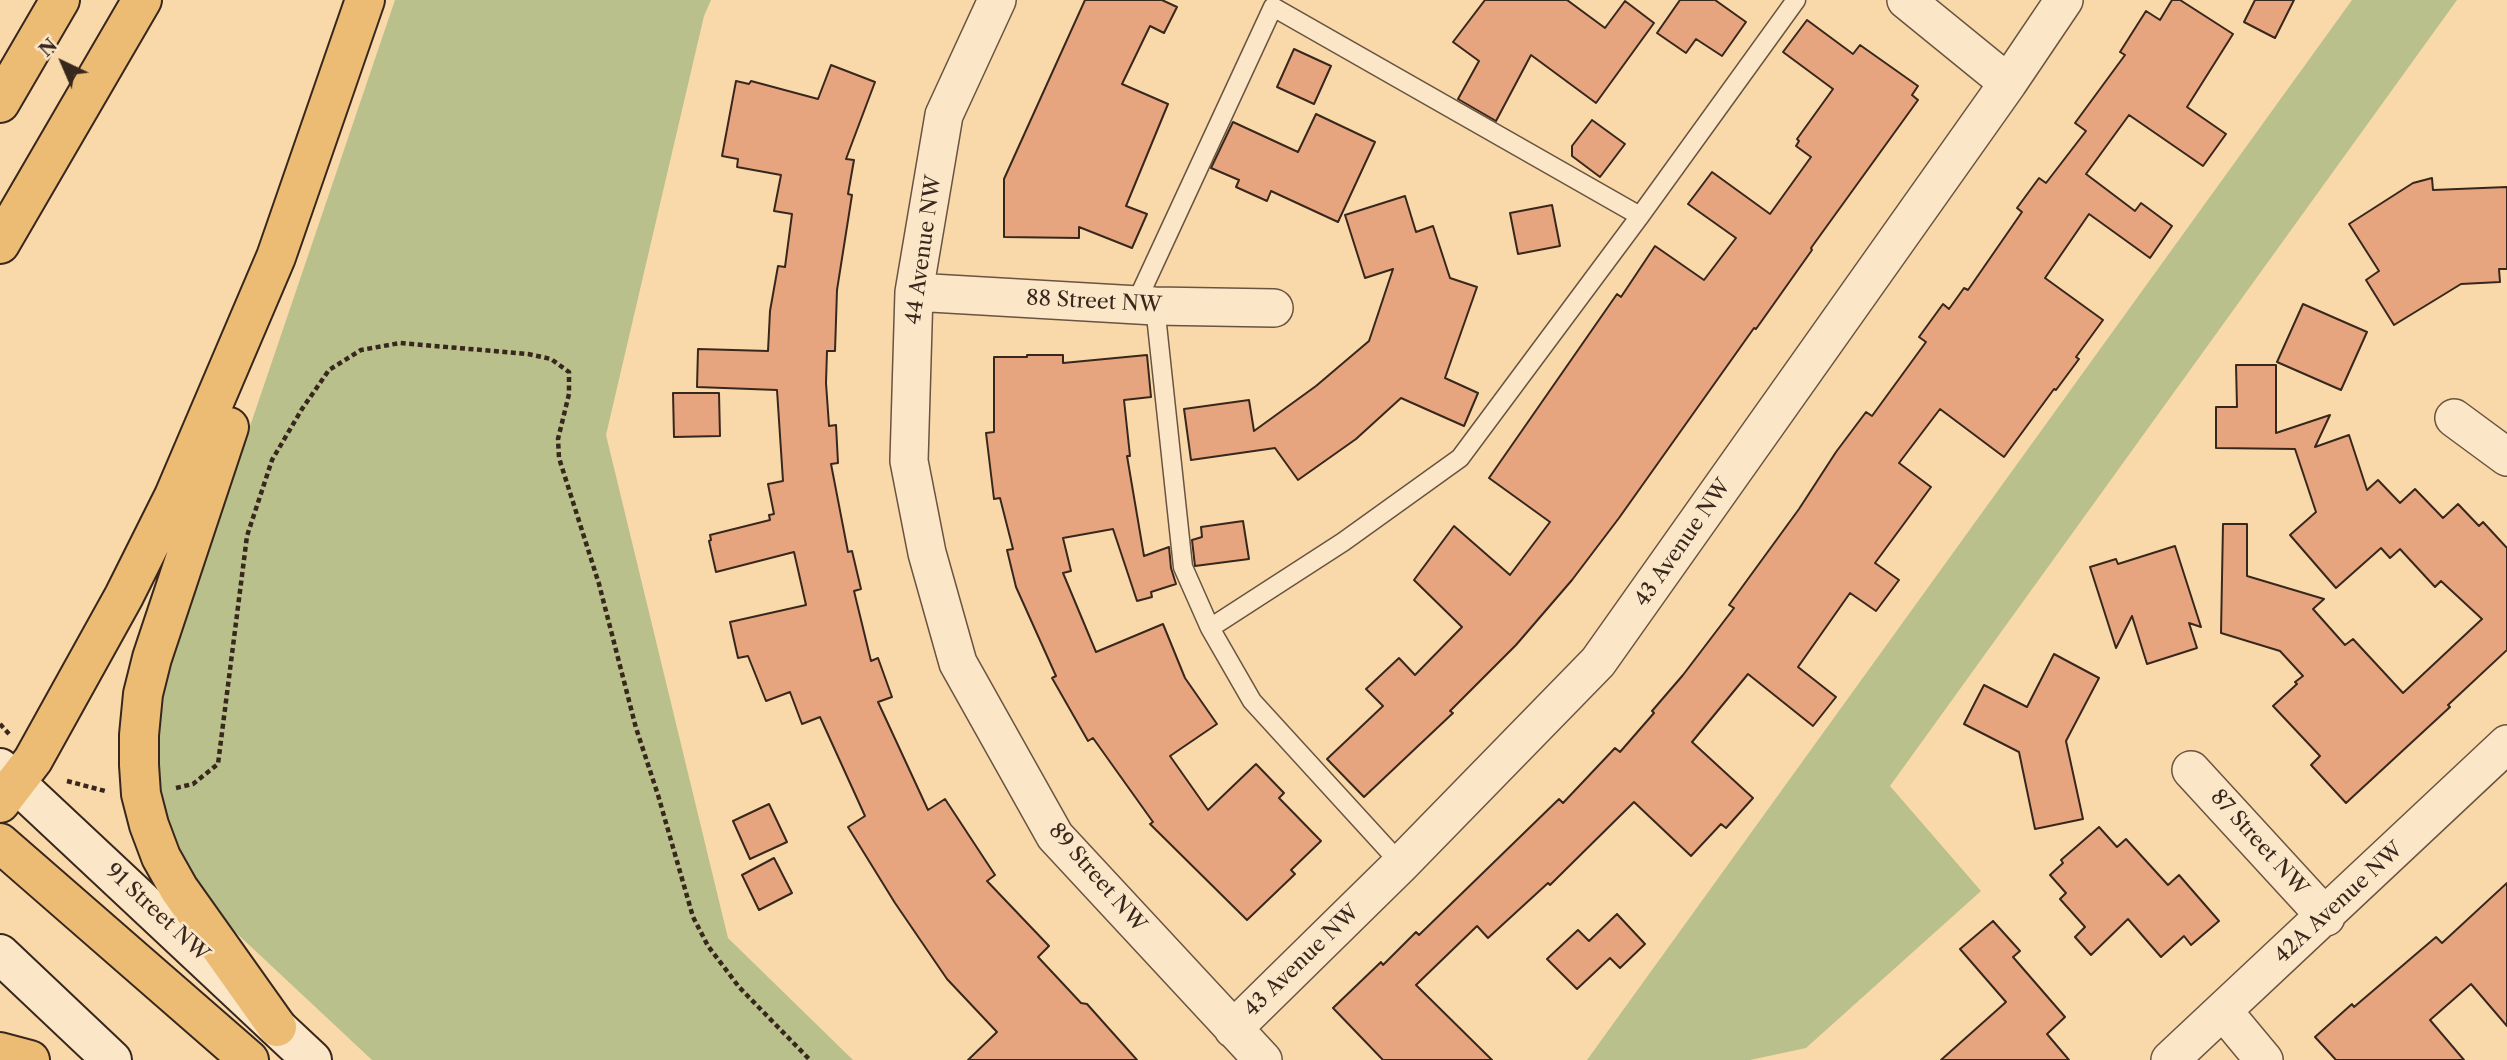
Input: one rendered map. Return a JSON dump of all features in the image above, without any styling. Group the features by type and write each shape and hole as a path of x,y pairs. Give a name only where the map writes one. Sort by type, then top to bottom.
{"highway":[{"path":"0,103 60,0"},
{"path":"0,244 142,0"},
{"path":"12,779 124,596 200,439 276,257 365,0"},
{"path":"276,257 241,394 152,658 139,735 141,794 161,856 173,878 276,1027"},
{"path":"0,843 249,1060"},
{"path":"0,1052 30,1060"}],"main road":[{"name":"91 Street NW","path":"12,779 312,1060"},
{"path":"0,954 112,1060"}],"street":[{"name":"44 Avenue NW","path":"927,553 909,461 914,292 944,116 998,0"},
{"path":"1906,0 2008,83"},
{"name":"43 Avenue NW","path":"1233,1029 1401,864 1598,662 2064,0"},
{"name":"88 Street NW","path":"914,292 1145,305 1274,308"},
{"path":"2454,418 2507,457"},
{"name":"89 Street NW","path":"927,553 958,663 1055,835 1263,1060"},
{"name":"42A Avenue NW","path":"2170,1060 2507,744"},
{"name":"87 Street NW","path":"2191,770 2326,916"},
{"path":"2224,1012 2264,1060"}],"lane":[{"path":"1210,628 1343,542 1460,458 1796,0"},
{"path":"1401,864 1252,701 1210,628 1183,567 1145,305 1274,3 1640,216"}],"path":[{"path":"12,779 64,780 97,790 141,794 194,784 218,764 247,537 272,460 329,370 361,350 400,343 528,354 551,359 569,372 569,394 558,439 559,458 599,584 636,728 659,794 693,917 708,946 739,987 810,1060"}],"green space":[{"path":"395,0 711,0 704,16 606,435 728,938 853,1060 372,1060 232,929 188,873 162,811 154,744 163,682"},
{"path":"2352,0 2457,0 1890,786 1981,891 1806,1048 1750,1060 1587,1060"}],"building":[{"path":"1085,0 1162,0 1177,7 1164,33 1150,26 1122,84 1168,104 1126,206 1147,214 1132,248 1079,227 1079,238 1004,237 1004,179"},
{"path":"1485,0 1567,0 1605,28 1625,1 1654,23 1596,103 1531,55 1496,121 1458,99 1479,61 1453,42"},
{"path":"1680,0 1715,0 1746,22 1722,56 1696,39 1686,53 1657,33"},
{"path":"2172,0 2180,0 2233,34 2187,107 2226,134 2203,166 2129,115 2086,174 2135,211 2141,203 2172,226 2150,258 2089,214 2045,278 2103,320 2076,357 2079,359 2004,457 1940,409 1899,463 1931,487 1875,563 1899,580 1876,611 1850,593 1798,667 1836,697 1813,726 1748,674 1692,742 1753,798 1726,828 1721,824 1691,856 1634,802 1550,885 1548,883 1488,938 1477,926 1416,985 1492,1060 1383,1060 1333,1008 1416,932 1419,935 1559,799 1563,803 1615,748 1620,752 1654,713 1652,711 1734,608 1729,605 1799,509 1836,452 1866,412 1872,416 1926,342 1919,337 1943,304 1949,309 1964,288 1968,290 2022,212 2017,208 2039,178 2046,183 2086,131 2075,123 2125,55 2120,52 2146,11 2160,20"},
{"path":"2255,0 2294,0 2275,38 2244,22"},
{"path":"1807,20 1853,54 1860,45 1918,86 1912,95 1918,100 1756,329 1754,328 1572,580 1516,645 1450,711 1453,713 1364,797 1327,759 1383,706 1366,689 1399,658 1415,675 1462,627 1414,580 1454,526 1510,575 1550,522 1489,478 1617,294 1621,297 1655,246 1704,280 1736,238 1688,204 1712,172 1770,214 1811,157 1796,146 1799,141 1797,139 1833,89 1783,52"},
{"path":"1294,49 1331,66 1314,104 1277,87"},
{"path":"831,65 875,82 846,159 854,160 848,194 852,195 837,290 835,351 827,351 826,383 829,426 836,425 838,463 831,464 848,552 852,551 861,589 854,591 871,661 878,658 892,697 878,702 928,810 945,799 995,875 987,881 1049,946 1038,957 1081,1003 1087,1004 1137,1060 968,1060 997,1032 947,979 848,827 865,816 820,717 802,724 790,692 766,701 748,656 738,658 730,622 806,605 794,552 716,572 709,541 710,535 770,520 769,515 774,514 768,484 783,481 777,390 697,387 698,349 768,351 770,311 778,266 785,267 792,214 774,211 781,175 737,167 738,159 722,156 736,81 749,84 751,81 818,99"},
{"path":"1316,114 1375,142 1338,222 1271,191 1267,201 1236,187 1239,180 1211,168 1233,122 1298,152"},
{"path":"1592,120 1625,144 1600,177 1572,156 1572,146"},
{"path":"2432,178 2433,190 2507,187 2507,269 2499,269 2500,282 2461,284 2394,325 2366,280 2379,271 2349,224 2413,183"},
{"path":"1405,196 1416,232 1433,226 1450,278 1477,287 1445,378 1478,393 1464,426 1401,398 1356,439 1298,480 1275,448 1191,460 1184,409 1249,400 1254,431 1316,386 1369,341 1393,269 1365,278 1345,215"},
{"path":"1552,205 1560,246 1518,254 1510,213"},
{"path":"2303,304 2367,332 2341,390 2277,362"},
{"path":"1063,355 1063,363 1147,355 1151,397 1124,400 1130,456 1127,456 1144,556 1169,547 1176,584 1151,592 1152,597 1137,601 1113,529 1063,538 1071,571 1063,573 1096,652 1163,624 1185,678 1217,724 1170,756 1208,810 1256,764 1284,793 1279,798 1321,841 1291,870 1295,874 1247,920 1150,824 1153,822 1093,738 1088,741 1052,678 1056,676 1016,587 1007,550 1013,549 1000,498 994,499 986,433 994,432 994,357"},
{"path":"2236,365 2276,365 2276,433 2330,415 2315,447 2349,435 2367,490 2378,480 2400,503 2415,489 2443,518 2458,504 2479,526 2483,522 2507,548 2507,650 2346,803 2311,765 2320,756 2273,706 2303,676 2280,651 2221,633 2223,524 2247,524 2247,576 2324,599 2313,609 2345,645 2353,639 2403,693 2482,619 2441,581 2435,587 2400,549 2390,558 2381,548 2336,588 2290,535 2316,512 2295,449 2216,448 2216,407 2237,407"},
{"path":"673,393 719,393 720,436 674,437"},
{"path":"1243,521 1249,559 1195,566 1192,540 1202,537 1201,527"},
{"path":"2175,546 2201,627 2189,623 2197,648 2147,664 2132,616 2116,648 2090,567 2116,559 2118,564"},
{"path":"2054,654 2099,678 2066,741 2083,819 2035,829 2019,752 1964,724 1984,685 2027,707"},
{"path":"769,804 787,842 750,859 733,821"},
{"path":"2099,827 2117,847 2126,839 2168,885 2179,875 2219,921 2191,945 2184,936 2161,957 2128,919 2091,955 2075,937 2085,927 2060,899 2066,893 2050,875 2063,863 2061,860"},
{"path":"774,858 792,893 759,910 742,875"},
{"path":"2507,883 2507,1026 2471,984 2430,1020 2464,1060 2336,1060 2315,1037 2436,937 2442,943"},
{"path":"1617,914 1645,944 1620,968 1610,958 1577,989 1547,959 1578,930 1589,941"},
{"path":"1993,921 2020,951 2013,957 2065,1017 2047,1034 2069,1060 1941,1060 2006,1002 1960,949"}]}
